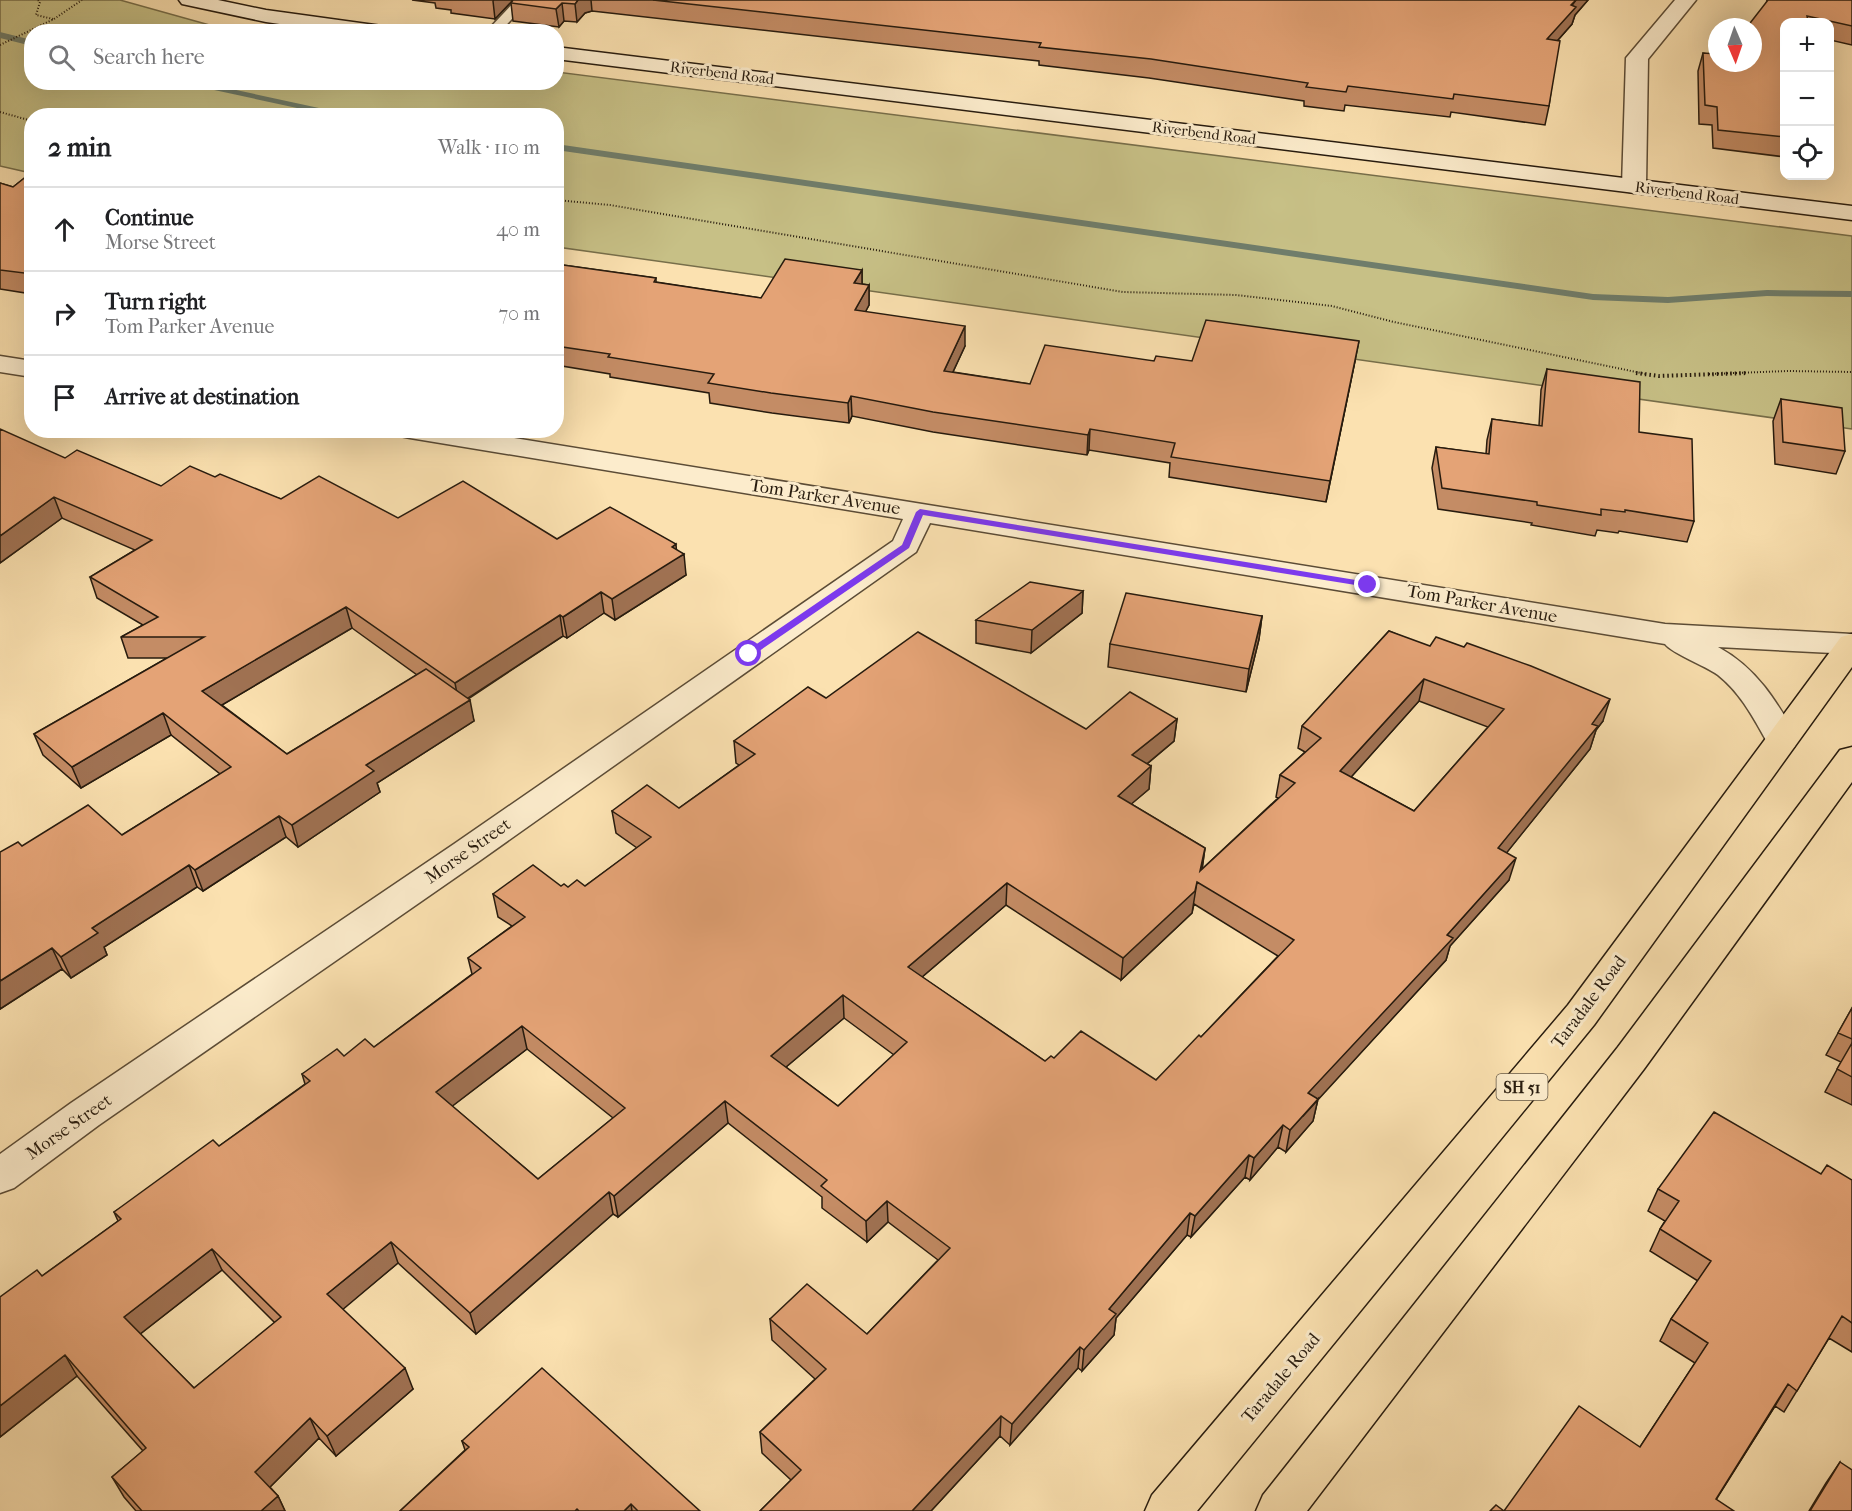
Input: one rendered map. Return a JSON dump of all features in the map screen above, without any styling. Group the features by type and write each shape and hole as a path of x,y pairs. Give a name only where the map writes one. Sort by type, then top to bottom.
{"highway":[{"name":"Taradale Road","path":"1168,1511 1581,1016 1852,644"},
{"path":"1279,1511 1631,1058 1852,758"}],"street":[{"path":"189,0 266,16 324,24"},
{"path":"1634,186 1637,58 1686,0"},
{"name":"Riverbend Road","path":"564,54 1852,213"},
{"path":"0,364 24,368"},
{"name":"Tom Parker Avenue","path":"460,438 1665,634 1852,644"},
{"name":"Morse Street","path":"0,1176 85,1114 466,854 906,546 920,512"},
{"name":"Tom Parker Avenue","path":"1665,634 1713,656 1738,674 1757,695 1782,739"}],"lane":[{"path":"500,24 523,0"}],"path":[{"path":"38,0 40,2 36,15 54,19"},
{"path":"43,24 82,0"},
{"path":"0,45 24,33"},
{"path":"0,112 24,119"},
{"path":"564,201 610,206 1123,292 1236,295 1332,306 1406,325 1614,369 1659,376 1788,371 1852,372"}],"shaded area":[{"path":"0,0 120,0 206,24 24,24 24,90 564,90 564,73 1852,236 1852,429 564,248 564,108 24,108 24,171 0,166"}],"building":[{"path":"513,0 578,0 575,4 562,3 556,9 511,3"},
{"path":"653,0 1576,0 1571,5 1576,7 1547,39 1560,41 1549,106 1454,94 1453,99 1348,86 1346,92 1306,87 1308,83 1151,59 1039,47 1041,43"},
{"path":"1768,0 1852,0 1852,26 1834,22 1834,18 1807,16 1807,18 1780,18 1780,136 1718,130 1717,107 1705,105 1703,53 1708,53 1708,72 1762,72 1762,18 1754,18"},
{"path":"24,178 24,273 0,270 0,183 13,187"},
{"path":"785,259 862,270 854,283 869,285 855,310 965,326 944,371 1030,384 1045,345 1154,361 1156,356 1192,361 1206,320 1359,341 1330,481 1171,457 1175,443 1090,429 1088,435 933,412 851,396 848,403 771,393 708,383 714,374 608,357 610,354 564,347 564,265 656,278 654,282 761,298"},
{"path":"1547,369 1640,382 1639,432 1692,439 1694,521 1625,510 1625,512 1601,509 1601,515 1537,505 1537,502 1442,488 1436,447 1489,454 1492,419 1542,426"},
{"path":"1781,399 1842,408 1845,451 1783,442"},
{"path":"0,429 65,458 77,450 161,486 190,466 215,477 220,474 281,499 319,476 398,518 463,481 557,539 610,507 676,544 672,547 684,554 612,599 601,592 563,617 560,615 455,683 346,607 202,691 287,754 426,669 470,700 366,765 374,771 292,825 279,816 195,870 189,865 92,928 98,933 61,957 52,948 0,981 0,852 18,842 22,846 88,805 122,835 231,767 163,713 72,767 34,734 204,637 121,637 158,617 90,577 152,540 54,497 0,536"},
{"path":"1030,582 1083,591 1032,630 976,620"},
{"path":"1126,593 1262,616 1249,669 1110,644"},
{"path":"1389,631 1430,646 1436,637 1464,647 1467,643 1531,666 1610,699 1592,724 1598,726 1498,848 1516,858 1447,935 1453,938 1308,1093 1318,1099 1290,1130 1283,1125 1254,1158 1249,1155 1195,1216 1190,1213 1109,1309 1116,1314 1084,1350 1080,1347 1012,1424 1001,1416 912,1511 760,1511 801,1470 760,1432 826,1369 770,1319 807,1284 867,1334 950,1248 887,1201 866,1221 821,1186 827,1180 725,1101 614,1196 609,1192 470,1313 391,1242 327,1294 405,1368 327,1436 310,1418 255,1472 278,1496 261,1511 142,1511 112,1477 146,1448 65,1355 0,1406 0,1297 37,1270 42,1276 121,1219 114,1212 213,1140 219,1146 310,1081 302,1074 337,1049 344,1056 365,1039 374,1047 481,968 468,958 525,917 493,894 533,865 561,886 564,884 568,887 577,880 585,886 651,837 612,811 647,785 679,808 755,754 734,741 808,687 826,698 918,632 1086,729 1130,692 1177,719 1132,755 1151,766 1118,796 1205,848 1200,871 1295,783 1280,775 1321,738 1302,726","holes":["1424,679 1504,709 1414,811 1340,771","1197,882 1294,940 1201,1037 1199,1035 1156,1080 1081,1031 1054,1058 1051,1056 1045,1061 908,967 1007,883 1123,958 1195,891","843,995 907,1042 838,1106 771,1056","522,1026 625,1108 538,1179 436,1092","212,1249 281,1317 194,1388 124,1317"]},
{"path":"1852,1008 1852,1039 1838,1033"},
{"path":"1852,1043 1852,1077 1837,1069"},
{"path":"1714,1112 1821,1174 1827,1165 1852,1180 1852,1323 1842,1316 1797,1391 1788,1384 1716,1499 1734,1511 1504,1511 1579,1406 1640,1447 1708,1343 1671,1319 1711,1261 1660,1229 1679,1201 1658,1189"},
{"path":"542,1368 700,1511 638,1511 631,1504 624,1511 579,1511 577,1509 575,1511 400,1511 469,1447 462,1441"},
{"path":"1840,1462 1852,1470 1852,1511 1810,1511"},
{"path":"1496,1505 1504,1511 1490,1511"}],"waterway":[{"path":"0,35 24,41"},
{"path":"222,90 311,108"},
{"path":"564,148 1593,297 1668,300 1767,293 1852,294"}],"route":[{"path":"749,654 906,546 920,512 1368,585"}]}
